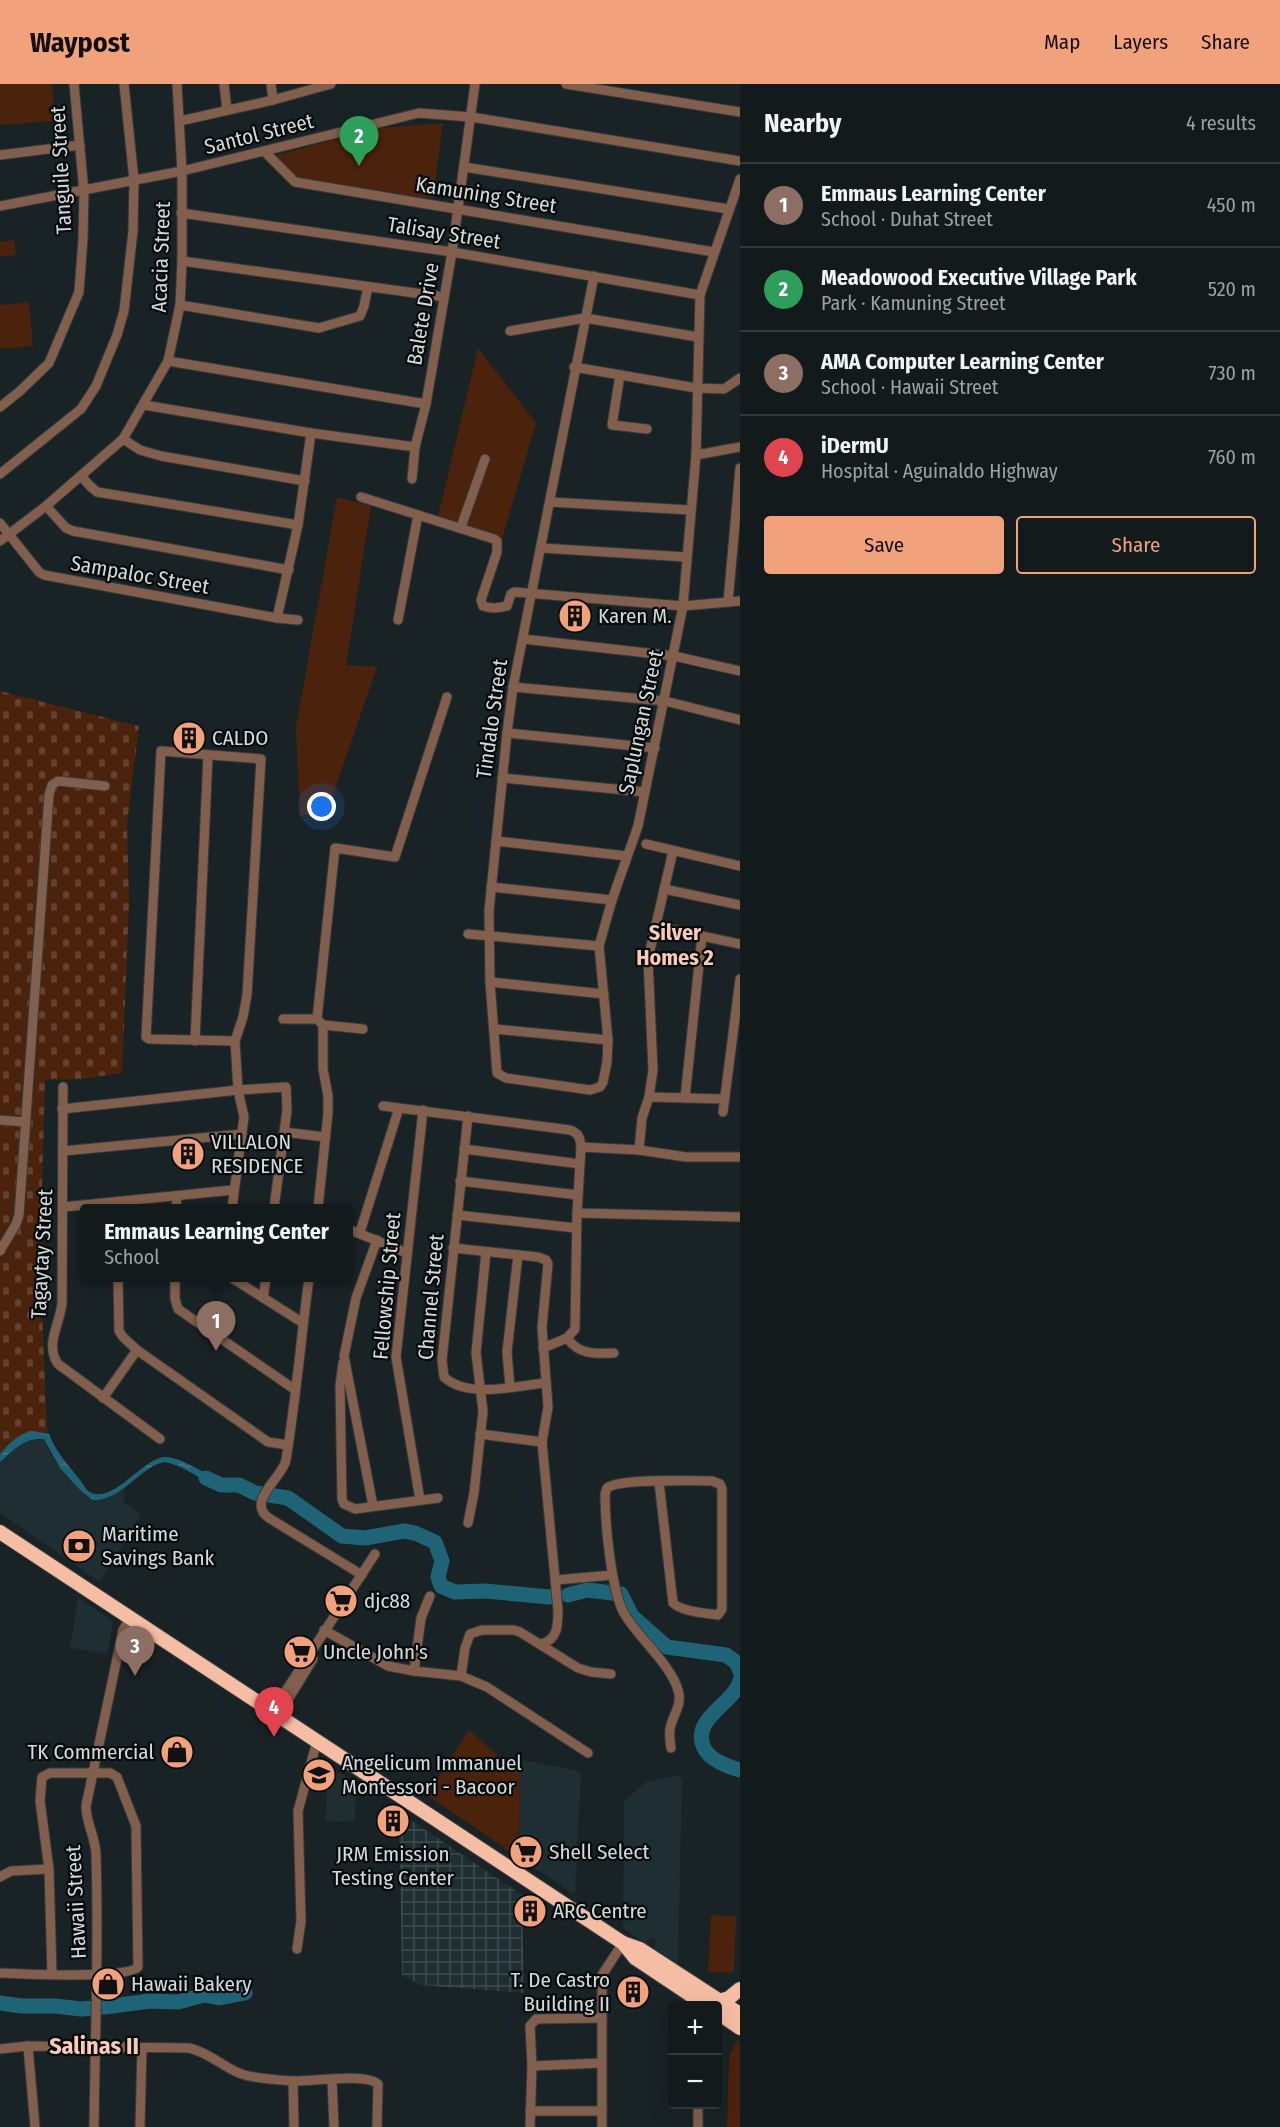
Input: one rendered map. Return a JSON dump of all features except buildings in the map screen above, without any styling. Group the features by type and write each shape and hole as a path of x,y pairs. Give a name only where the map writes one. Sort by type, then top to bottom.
{"highway":[{"path":"0,1532 623,1943 640,1949 710,2001"},
{"path":"722,2003 740,1989"},
{"path":"722,2008 740,2014"},
{"path":"722,2011 740,2028"}],"street":[{"name":"Tanguile Street","path":"0,407 49,363 78,292 83,239 84,192 74,84"},
{"path":"0,474 81,409 96,386 117,335 124,311 133,231 134,180 124,84"},
{"name":"Acacia Street","path":"0,541 82,477 123,439 168,362 180,305 183,261 182,171 177,84"},
{"path":"224,84 227,110"},
{"path":"271,84 273,100"},
{"path":"180,121 273,100 319,85 331,84"},
{"name":"Balete Drive","path":"412,479 415,447 426,404 452,252 475,84"},
{"path":"566,84 740,112"},
{"name":"Santol Street","path":"0,207 182,171 419,113 471,117 740,161"},
{"path":"0,155 80,145"},
{"name":"Kamuning Street","path":"264,151 295,182 714,252"},
{"path":"464,167 728,209"},
{"name":"Saplungan Street","path":"595,1089 603,1082 608,1040 599,946 626,856 638,826 683,606 696,455 700,295 740,179"},
{"name":"Talisay Street","path":"181,213 452,252 700,295"},
{"path":"183,261 444,297"},
{"name":"Tindalo Street","path":"594,276 574,367 513,687 491,887 489,935 496,1069 501,1076 595,1089"},
{"path":"180,305 320,328 360,316 368,287"},
{"path":"510,331 585,318 698,337"},
{"path":"168,362 426,404"},
{"path":"574,367 696,388 724,389 740,378"},
{"path":"620,375 612,425 647,429"},
{"path":"144,405 311,433 415,447"},
{"path":"277,618 298,525 311,433"},
{"path":"123,439 140,450 161,456 305,481"},
{"path":"696,455 740,447"},
{"path":"461,527 485,459"},
{"path":"728,602 740,468"},
{"path":"82,477 97,492 298,525"},
{"path":"361,497 494,538 497,541 497,552 481,600 483,606 494,609 507,606 514,592 683,606 740,601"},
{"path":"550,502 690,510"},
{"path":"46,506 66,528 73,531 289,570"},
{"path":"398,620 418,515"},
{"name":"Sampaloc Street","path":"0,524 44,576 298,620"},
{"path":"541,548 686,557"},
{"path":"523,639 674,656 740,671"},
{"path":"513,687 665,701 740,720"},
{"path":"318,1204 328,1096 322,1069 320,1022 335,848 395,858 447,698"},
{"path":"507,733 655,748"},
{"path":"232,1204 242,1134 243,1109 238,1089 235,1041 247,995 261,759 161,751 146,1037 149,1039 235,1041"},
{"path":"195,1041 208,756"},
{"path":"502,778 645,792"},
{"path":"0,1251 19,1215 49,795 52,785 58,781 105,786"},
{"path":"496,840 626,856"},
{"path":"646,844 740,866"},
{"path":"639,1150 642,1118 649,1097 653,1070 648,959 673,850"},
{"path":"491,887 612,900"},
{"path":"664,889 740,905"},
{"path":"655,926 740,944"},
{"path":"468,934 599,946"},
{"path":"685,1098 702,936"},
{"path":"723,1112 740,979"},
{"path":"490,982 604,994"},
{"path":"282,1019 363,1029"},
{"path":"494,1029 608,1040"},
{"name":"Tagaytay Street","path":"63,1087 62,1304 60,1319 51,1346 52,1356 58,1364 160,1439"},
{"path":"62,1109 238,1089 286,1088 287,1110 275,1204"},
{"path":"649,1097 724,1099"},
{"path":"383,1106 576,1132 580,1137 575,1329 573,1334 567,1338 543,1348"},
{"path":"360,1232 399,1108"},
{"name":"Fellowship Street","path":"420,1500 396,1357 423,1110"},
{"name":"Channel Street","path":"468,1116 442,1360 444,1377 454,1384 481,1391 545,1383"},
{"path":"0,1120 25,1122"},
{"path":"284,1132 325,1137"},
{"path":"63,1151 242,1134"},
{"path":"581,1147 639,1150 686,1157 740,1157"},
{"path":"464,1149 580,1164"},
{"path":"460,1181 578,1195"},
{"path":"125,1204 233,1190"},
{"path":"176,1204 177,1196"},
{"path":"63,1207 80,1206"},
{"path":"577,1213 740,1217"},
{"path":"457,1215 576,1228"},
{"path":"353,1230 407,1253"},
{"path":"376,1240 356,1298 340,1386 342,1499 344,1504 355,1509 438,1498"},
{"path":"453,1248 543,1258 548,1264 542,1327 548,1407 542,1442 558,1610 556,1632 548,1642 541,1644"},
{"path":"468,1523 483,1411 476,1353 486,1252"},
{"path":"510,1387 507,1352 518,1255"},
{"path":"118,1282 119,1331 123,1337 137,1350 268,1442 288,1445"},
{"path":"175,1282 175,1299 178,1309 294,1389"},
{"path":"238,1282 303,1323"},
{"path":"263,1298 265,1282"},
{"path":"308,1282 284,1467 264,1495 261,1505 263,1514 362,1575"},
{"path":"567,1338 581,1352 614,1353"},
{"path":"103,1398 137,1350"},
{"path":"344,1356 374,1506"},
{"path":"480,1434 542,1442"},
{"path":"659,1482 673,1603 678,1607 718,1615 721,1611 722,1489 720,1484 712,1481 659,1482 617,1483 608,1488 605,1500 613,1577 624,1613 665,1668 678,1690 678,1706 670,1727 671,1748"},
{"path":"275,1714 375,1554"},
{"path":"556,1580 613,1577"},
{"path":"414,1671 421,1618 430,1596"},
{"name":"Hawaii Street","path":"94,2127 95,2018 98,1974 96,1852 86,1810 91,1773 123,1630 130,1618"},
{"path":"461,1676 470,1634 476,1631 514,1630 578,1668 611,1674"},
{"path":"327,1632 388,1666 461,1676 486,1687 588,1753"},
{"path":"297,1949 301,1921 298,1811 317,1742"},
{"path":"0,1973 52,1975 98,1974 132,1971 138,1967 135,1821 117,1777 110,1773 50,1773 42,1777 41,1812 50,1869 52,1975"},
{"path":"0,1876 11,1871 50,1869"},
{"path":"602,2127 602,1975 623,1943"},
{"path":"530,2127 532,2066 530,2026 534,2020 602,2018"},
{"path":"28,2046 35,2127"},
{"path":"0,2049 28,2046 189,2048 198,2050 245,2075 293,2081 372,2080 378,2084 377,2127"},
{"path":"140,2127 142,2048"},
{"path":"532,2066 601,2063"},
{"path":"333,2080 334,2127"},
{"path":"293,2081 294,2127"},
{"path":"698,2109 698,2127"},
{"path":"530,2111 602,2110"}],"shaded area":[{"path":"44,1439 56,1463 82,1492 106,1499 125,1487 123,1502 141,1514 100,1582 0,1513 0,1462 25,1441"},
{"path":"78,1597 113,1621 108,1654 70,1648"},
{"path":"520,1759 581,1772 575,1895 519,1858"},
{"path":"333,1769 356,1783 355,1822 326,1821 327,1782"},
{"path":"677,1775 682,1780 678,1964 655,1949 655,1938 648,1939 647,1944 623,1928 624,1801 646,1782"},
{"path":"399,1812 522,1895 524,1993 420,1985 402,1975"}],"green space":[{"path":"0,84 52,84 55,121 0,125"},
{"path":"443,123 433,199 288,177 273,156 379,128"},
{"path":"14,240 16,255 0,257 0,242"},
{"path":"29,302 33,346 0,349 0,305"},
{"path":"478,348 536,423 501,543 437,521"},
{"path":"337,497 371,506 346,665 377,667 326,815 300,815 296,727"},
{"path":"0,691 139,726 127,823 129,903 122,1073 82,1079 45,1080 40,1260 47,1433 39,1432 20,1436 0,1454"},
{"path":"469,1730 500,1757 520,1759 519,1857 532,1858 528,1864 427,1795"},
{"path":"711,1915 736,1916 734,1973 708,1972"},
{"path":"737,2040 740,2042 740,2127 727,2127 729,2056"}],"water":[{"path":"33,1431 49,1434 63,1458 92,1493 101,1494 110,1491 156,1459 165,1457 187,1463 225,1484 223,1489 179,1466 164,1462 155,1465 113,1495 93,1500 82,1492 60,1468 44,1439 25,1442 0,1462 0,1454 11,1442"}],"waterway":[{"path":"206,1478 221,1485 239,1485 255,1493 288,1498 342,1536 365,1538 404,1531 435,1542 442,1561 438,1577 441,1586 455,1592 485,1591 550,1597"},
{"path":"568,1595 587,1590 621,1594 632,1616 667,1647 726,1655 736,1662 740,1671"},
{"path":"740,1680 730,1697 708,1720 701,1737 704,1748 710,1756 725,1765 740,1770"},
{"path":"0,2003 81,2009 150,2001 178,2002 204,1995 219,1998 245,1993"}],"place":[{"name":"Meadowood Executive Village Park","path":"359,166"},
{"name":"Karen M.","path":"575,616"},
{"name":"CALDO","path":"189,738"},
{"name":"VILLALON RESIDENCE","path":"188,1154"},
{"name":"Emmaus Learning Center","path":"216,1351"},
{"name":"Maritime Savings Bank","path":"79,1546"},
{"name":"djc88","path":"341,1601"},
{"name":"Uncle John's","path":"300,1652"},
{"name":"AMA Computer Learning Center","path":"135,1676"},
{"name":"iDermU","path":"274,1737"},
{"name":"TK Commercial","path":"177,1752"},
{"name":"Angelicum Immanuel Montessori - Bacoor","path":"319,1775"},
{"name":"JRM Emission Testing Center","path":"393,1821"},
{"name":"Shell Select","path":"526,1852"},
{"name":"ARC Centre","path":"530,1911"},
{"name":"Hawaii Bakery","path":"108,1984"},
{"name":"T. De Castro Building II","path":"633,1992"}],"district":[{"name":"Silver Homes 2","path":"675,944"},
{"name":"Salinas II","path":"94,2046"}]}
